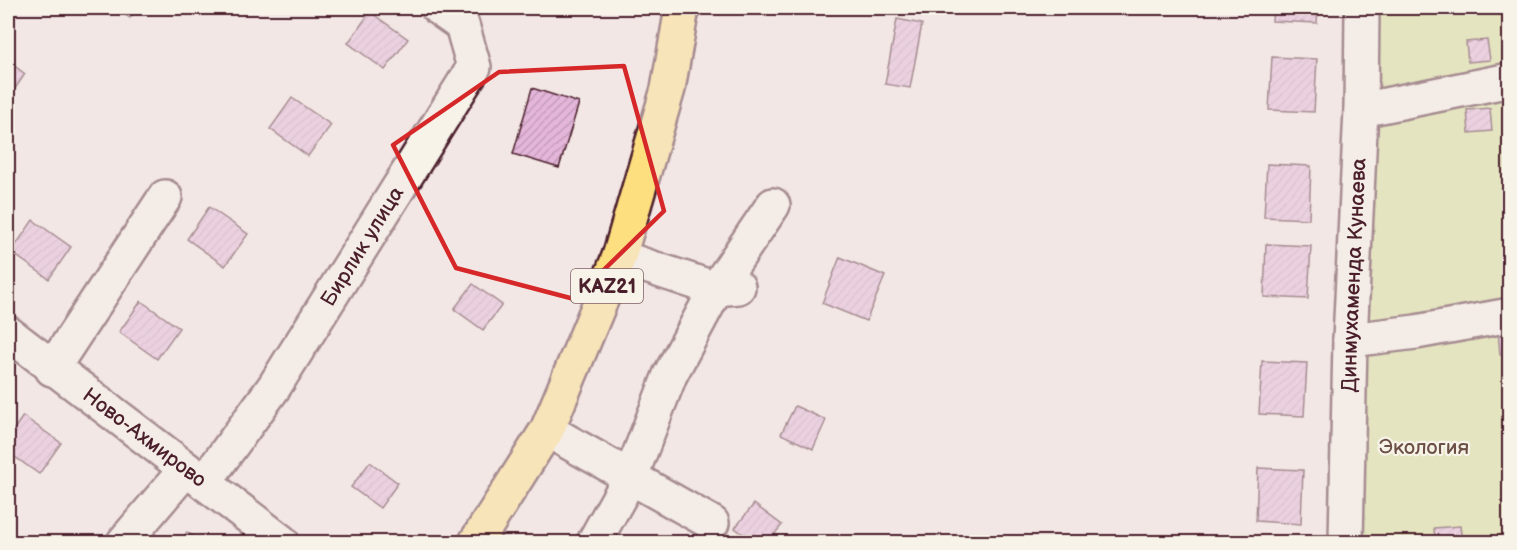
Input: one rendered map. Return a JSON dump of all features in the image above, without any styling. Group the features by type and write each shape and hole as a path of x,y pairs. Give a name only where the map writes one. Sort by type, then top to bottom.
{"highway":[{"name":"KAZ21","path":"476,543 547,430 619,257 668,89 682,8"}],"street":[{"name":"Бирлик улица","path":"124,543 195,476 274,387 474,68 462,25 438,8"},
{"name":"Динмухаменда Кунаева","path":"1346,543 1350,340 1361,110 1362,8"},
{"path":"1361,110 1509,81"},
{"path":"52,369 165,197"},
{"path":"594,543 631,476 670,375 730,288 772,205"},
{"path":"619,257 730,288"},
{"path":"1350,340 1416,332 1509,315"},
{"name":"Ново-Ахмирово","path":"8,333 52,369 282,543"},
{"path":"547,430 712,523"}],"highlighted area":[{"path":"624,66 664,211 574,299 456,268 393,145 499,72"}],"green space":[{"name":"Экология","path":"1365,8 1509,8 1509,542 1332,542"}],"building":[{"path":"115,8 138,8 130,18"},
{"path":"1273,8 1318,8 1317,23 1272,21"},
{"path":"370,12 408,39 385,70 348,43"},
{"path":"897,19 922,24 910,88 885,84"},
{"path":"1487,40 1490,60 1468,62 1466,42"},
{"path":"1272,57 1317,59 1314,112 1269,110"},
{"path":"8,61 25,74 8,99"},
{"path":"532,88 579,103 559,168 513,154"},
{"path":"292,98 331,125 308,156 270,129"},
{"path":"1490,108 1492,131 1469,133 1467,110"},
{"path":"1267,164 1311,166 1309,219 1264,217"},
{"path":"209,207 248,234 225,266 187,239"},
{"path":"33,220 71,247 49,279 11,252"},
{"path":"1266,244 1311,246 1308,299 1264,297"},
{"path":"840,257 885,276 866,321 822,303"},
{"path":"473,284 502,305 483,330 454,309"},
{"path":"141,301 179,328 157,359 119,332"},
{"path":"1510,330 1510,354 1500,355 1498,331"},
{"path":"1262,361 1307,363 1304,416 1259,414"},
{"path":"795,406 826,420 813,449 781,434"},
{"path":"23,416 61,443 39,474 8,452 8,438"},
{"path":"370,462 398,483 380,508 351,487"},
{"path":"1258,468 1303,470 1301,524 1256,521"},
{"path":"754,504 782,525 768,542 754,542 735,528"},
{"path":"1460,526 1462,542 1435,542 1434,528"},
{"path":"187,532 202,542 179,542"}]}
